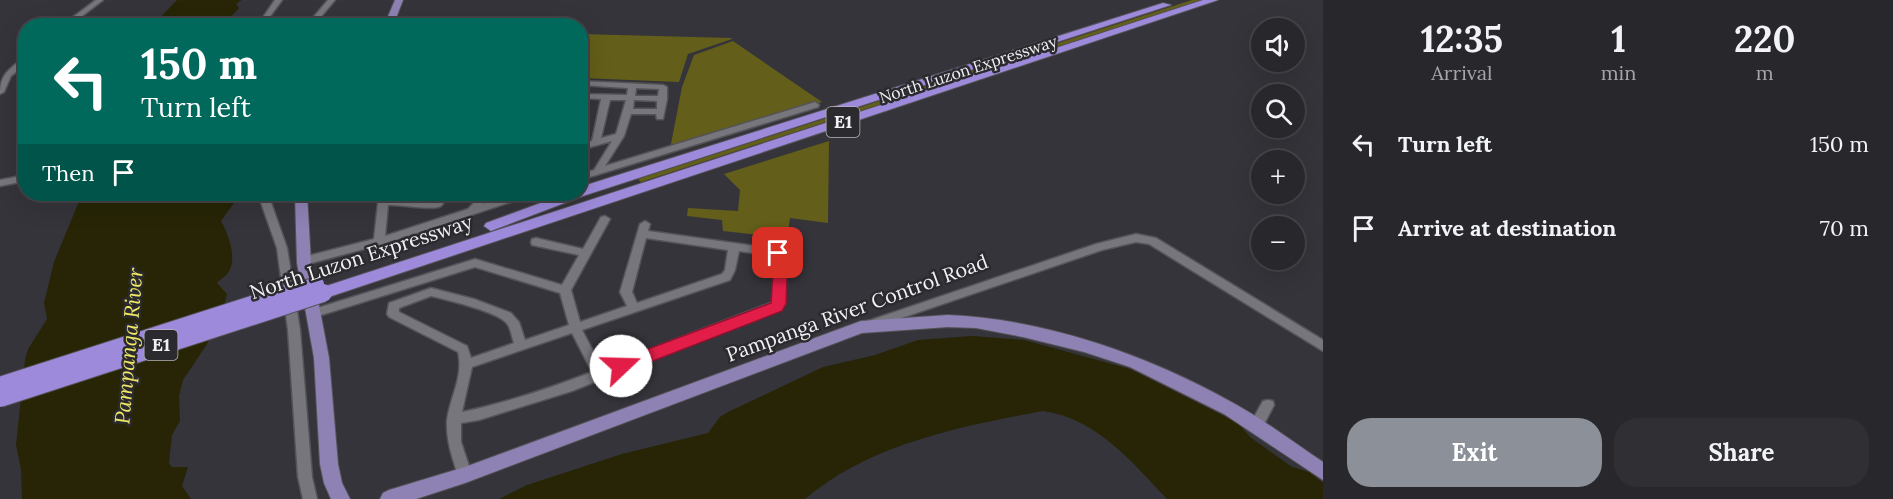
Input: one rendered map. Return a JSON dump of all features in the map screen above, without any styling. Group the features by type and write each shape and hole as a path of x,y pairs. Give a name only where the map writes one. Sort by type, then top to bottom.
{"highway":[{"name":"North Luzon Expressway","path":"588,190 1183,0"},
{"name":"North Luzon Expressway","path":"0,386 320,288 1213,0"},
{"name":"North Luzon Expressway","path":"0,398 320,288 558,201"}],"main road":[{"path":"391,18 399,0"},
{"path":"301,201 304,261 322,358 331,470 336,493 341,499"},
{"path":"861,327 967,321 1048,336 1104,352 1156,371 1230,409 1323,472"},
{"name":"Pampanga River Control Road","path":"390,499 465,475 861,327"}],"street":[{"path":"75,18 100,0"},
{"path":"265,18 279,0"},
{"path":"316,18 332,0"},
{"path":"0,92 4,75 18,65"},
{"path":"588,83 663,87 660,115 628,111"},
{"path":"597,172 621,136 633,85"},
{"path":"588,97 663,99"},
{"path":"596,142 606,97"},
{"path":"588,175 815,105"},
{"path":"588,144 621,136"},
{"path":"0,183 18,180"},
{"path":"267,201 282,248 294,330 305,477 310,499"},
{"path":"379,241 383,201"},
{"path":"400,201 432,206 439,201"},
{"path":"473,209 481,201"},
{"path":"304,261 379,241 501,201"},
{"path":"599,374 576,330 566,290 605,219"},
{"path":"454,420 568,387 777,307 779,304 780,254 734,248 643,229 626,292 634,309"},
{"name":"Pampanga River Control Road","path":"861,327 1072,255 1136,238 1152,241 1323,346"},
{"path":"537,242 586,253"},
{"path":"467,364 576,330 726,277 730,270 734,248"},
{"path":"315,313 475,263 566,290"},
{"path":"384,292 393,306 393,314 461,348 467,364 454,420 454,442 465,475"},
{"path":"393,306 431,292 474,303 507,316 513,322 521,346"},
{"path":"1256,426 1268,405"}],"shaded area":[{"path":"1192,0 1202,0 641,182 638,179"},
{"path":"588,34 732,39 688,54 679,82 588,78"},
{"path":"733,41 822,102 670,149 682,87 694,55"},
{"path":"829,141 828,223 790,218 787,238 723,231 722,220 687,216 688,208 738,211 740,190 724,174"}],"water":[{"path":"177,0 242,0 236,4 239,8 230,18 160,18"},
{"name":"Pampanga River","path":"79,201 234,201 221,221 229,239 232,254 228,273 217,283 227,294 222,314 207,344 183,380 179,396 180,421 172,435 169,463 172,467 188,467 182,486 191,499 22,499 21,469 16,445 25,360 28,349 47,319 44,303 54,262"},
{"path":"972,336 1024,340 1130,369 1238,423 1250,437 1292,467 1309,472 1323,483 1323,499 1167,499 1126,457 1096,432 1080,422 1043,411 980,423 917,440 887,451 830,480 805,499 499,499 527,485 622,454 708,433 720,417 728,412 823,367 875,355 918,340"}],"route":[{"path":"621,366 777,307 781,256 778,253"}]}
